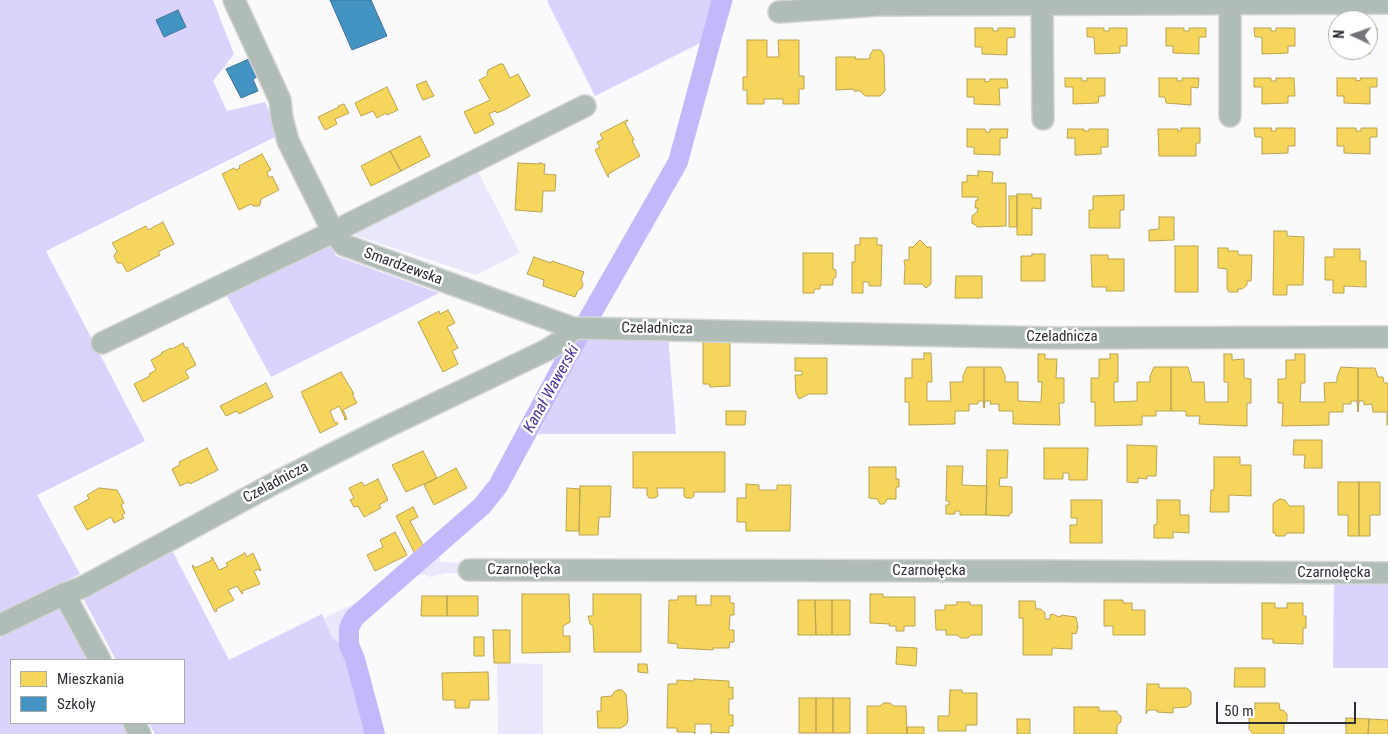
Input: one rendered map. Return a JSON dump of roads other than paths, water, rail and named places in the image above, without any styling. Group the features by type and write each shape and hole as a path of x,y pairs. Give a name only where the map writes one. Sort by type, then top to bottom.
{"street":[{"name":"Smardzewska","path":"234,0 280,100 288,141 333,232 344,246 582,328"},
{"path":"779,12 879,4 1388,3"},
{"path":"1042,4 1043,118"},
{"path":"1230,4 1230,116"},
{"path":"102,343 333,232 585,106"},
{"name":"Czeladnicza","path":"0,625 64,594 83,587 271,485 547,350 582,328 1056,338 1388,337"},
{"name":"Czarnołęcka","path":"469,570 1388,573"},
{"path":"64,594 99,659"}],"waterway":[{"name":"Kanał Wawerski","path":"375,734 355,659 349,645 349,628 354,618 482,506 498,486 577,339 678,162 722,0"}]}
